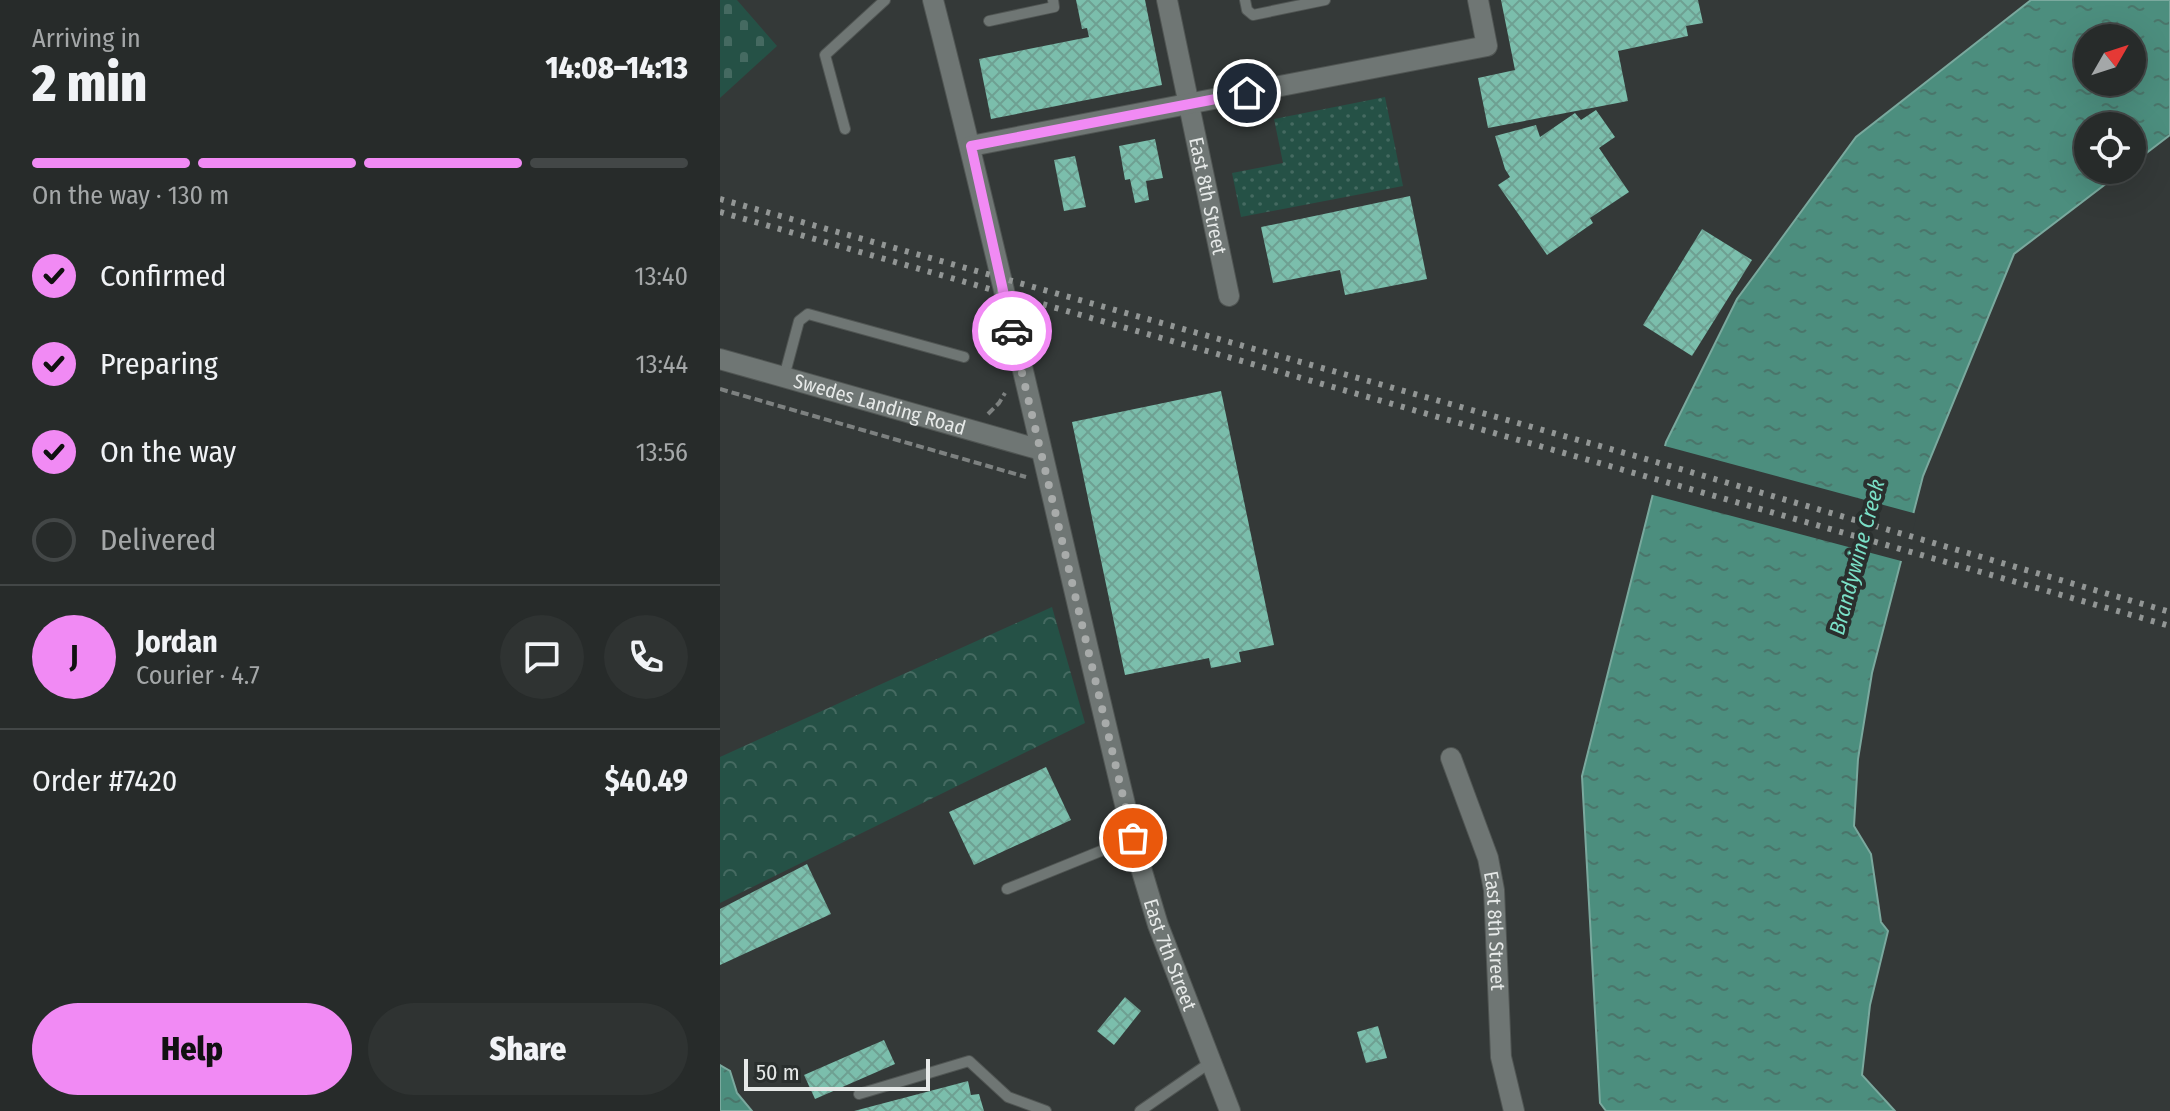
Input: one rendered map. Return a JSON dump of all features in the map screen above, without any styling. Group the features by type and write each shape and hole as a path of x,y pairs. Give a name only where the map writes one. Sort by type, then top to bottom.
{"street":[{"name":"East 7th Street","path":"933,0 971,146 1133,838 1158,925 1230,1111"},
{"name":"East 8th Street","path":"1167,0 1229,296"},
{"path":"971,146 1487,46 1478,0"},
{"name":"Swedes Landing Road","path":"720,359 1041,450"},
{"name":"East 8th Street","path":"1451,758 1488,858 1494,890 1501,1057 1514,1111"}],"lane":[{"path":"845,129 825,55 885,0"},
{"path":"989,21 1054,7 1053,0"},
{"path":"1245,0 1247,10 1253,15 1325,0"},
{"path":"784,377 799,321 808,314 964,357"},
{"path":"1007,889 1133,838"},
{"path":"859,1094 969,1061 1008,1097 1046,1111"},
{"path":"1140,1111 1211,1062"}],"path":[{"path":"720,389 1026,477"},
{"path":"987,414 999,403 1007,389"}],"green space":[{"path":"720,0 737,0 777,46 720,98"},
{"path":"1385,97 1403,186 1241,217 1232,173 1283,163 1274,119"},
{"path":"1052,607 1085,723 720,903 720,757"}],"water":[{"name":"Brandywine Creek","path":"2031,0 2170,0 2170,135 2146,153 2146,112 2074,112 2074,184 2106,184 2014,254 1923,476 1872,673 1858,759 1854,826 1871,854 1881,922 1888,931 1870,1005 1862,1075 1895,1111 1606,1111 1600,1103 1582,776 1666,442 1737,299 1856,137"},
{"path":"720,1065 730,1071 737,1093 752,1111 720,1111"}],"pier":[{"path":"1661,445 1917,514 1905,562 1649,494"}],"building":[{"path":"1076,0 1145,0 1162,85 991,119 979,59 1089,37 1087,28 1082,29"},
{"path":"1501,0 1698,0 1703,23 1686,26 1688,36 1618,51 1628,101 1488,128 1478,78 1515,70"},
{"path":"1596,110 1615,137 1599,148 1629,192 1590,218 1593,223 1547,255 1498,185 1510,177 1495,136 1536,125 1540,137 1575,113 1581,120"},
{"path":"1155,139 1163,178 1146,181 1149,200 1135,203 1130,179 1125,180 1119,146"},
{"path":"1075,156 1086,207 1064,211 1054,160"},
{"path":"1410,196 1427,279 1345,295 1340,270 1273,283 1261,227"},
{"path":"1702,229 1752,260 1692,356 1643,325"},
{"path":"1221,391 1274,645 1239,652 1241,662 1211,668 1209,658 1125,675 1072,422"},
{"path":"1046,767 1071,820 974,865 949,812"},
{"path":"807,864 831,914 720,965 720,909"},
{"path":"1125,997 1141,1011 1114,1045 1097,1031"},
{"path":"1378,1026 1387,1058 1366,1063 1357,1032"},
{"path":"884,1040 895,1064 815,1099 804,1075"},
{"path":"968,1081 971,1095 979,1094 984,1111 854,1111"}],"railway":[{"path":"720,199 1639,457 2170,612"},
{"path":"720,212 2170,626"}],"way so far":[{"path":"1012,331 1133,838"}],"route":[{"path":"1012,331 971,146 1247,93"}]}
